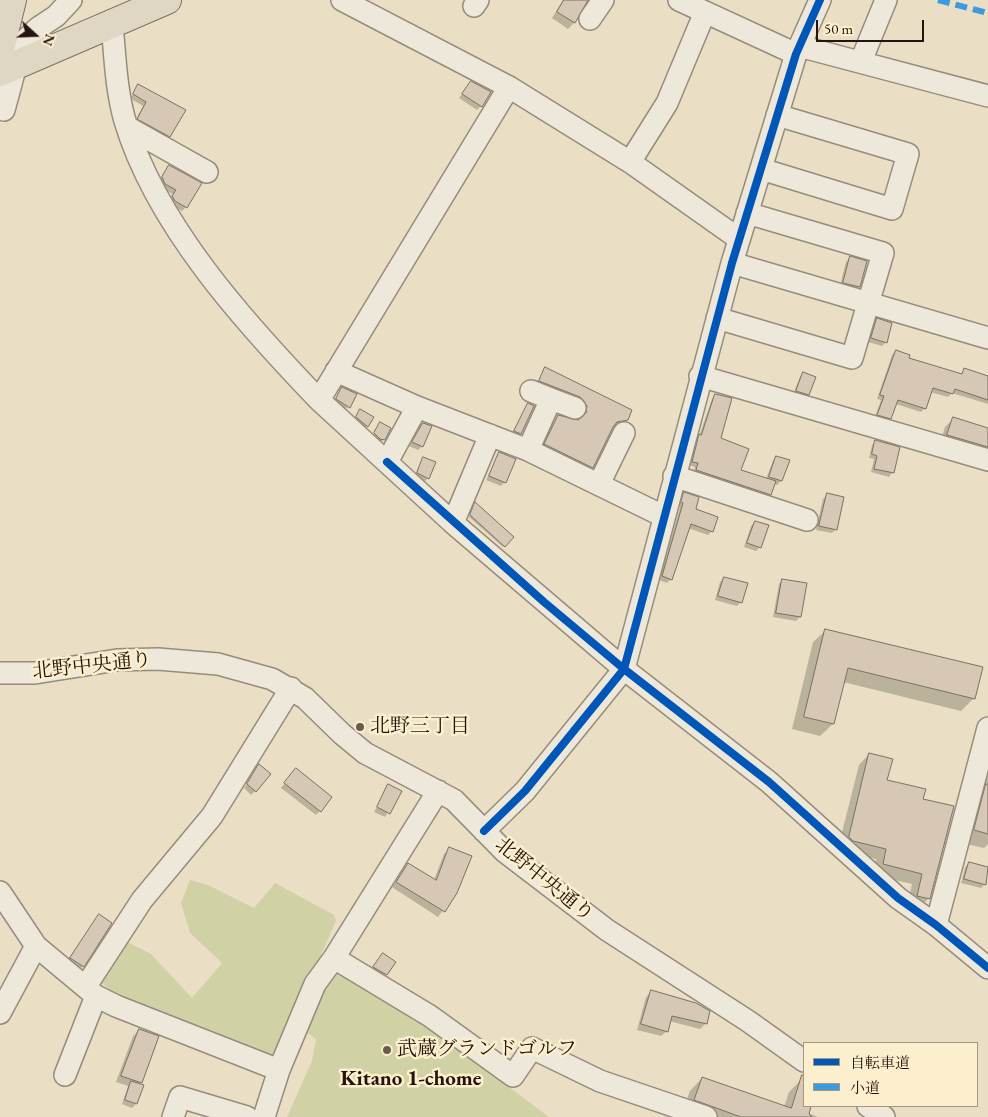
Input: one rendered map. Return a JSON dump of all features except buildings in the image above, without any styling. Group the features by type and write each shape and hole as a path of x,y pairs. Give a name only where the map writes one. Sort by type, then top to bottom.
{"main road":[{"path":"12,0 5,62 112,24 167,0"}],"street":[{"path":"4,110 5,62 22,43 38,28 56,16 71,0"},
{"path":"342,0 509,87 630,162 739,239"},
{"path":"590,19 603,0"},
{"path":"680,0 798,50 861,61 988,96"},
{"path":"484,831 525,791 624,669 700,376 739,239 798,50 820,0"},
{"path":"861,61 886,0"},
{"path":"630,162 667,103 706,12"},
{"path":"112,24 116,73 127,127 141,162 171,219 268,348 318,400 453,523 624,669 769,782 898,898 988,968"},
{"path":"318,400 509,87"},
{"path":"761,170 892,209 908,154 778,115"},
{"path":"127,127 207,172"},
{"path":"717,318 852,358 883,253 747,213"},
{"path":"732,263 988,338"},
{"path":"336,371 418,407 528,450 663,516"},
{"path":"700,376 988,460"},
{"path":"532,391 575,408"},
{"path":"528,450 551,399"},
{"path":"387,462 418,407"},
{"path":"599,484 624,433"},
{"path":"453,523 490,435"},
{"path":"674,476 807,520"},
{"name":"北野中央通り","path":"0,673 35,673 117,660 188,661 218,664 255,673 291,688 305,698 365,754 438,790 454,800 505,852 607,930 748,1021 803,1060"},
{"path":"64,1075 91,991 142,900 212,816 291,688"},
{"path":"936,926 988,728"},
{"path":"264,1117 279,1070 315,984 334,958 438,790"},
{"path":"0,892 36,946 91,991 116,1006 279,1070"},
{"path":"0,1013 36,946"},
{"path":"334,958 430,1016 513,1076 532,1048 600,1082 706,1117"},
{"path":"173,1117 180,1097 246,1117"},
{"path":"869,1107 884,1117"}],"green space":[{"path":"190,880 208,885 254,908 275,883 334,915 336,921 273,1062 143,1014 100,982 127,942 151,954 192,998 222,963 190,933 181,903"},
{"name":"武蔵グランドゴルフ","path":"338,966 426,1025 549,1117 287,1117 312,1061 316,1039 302,1029"}],"marked path":[{"path":"938,0 988,13"}],"cycle path":[{"path":"820,0 796,54 732,263 624,669 769,782 898,898 936,925 988,968"},
{"path":"387,462 544,602 624,669 525,791 484,831"}],"place":[{"name":"北野三丁目","path":"360,727"},
{"name":"武蔵グランドゴルフ","path":"387,1050"}],"district":[{"name":"Kitano 1-chome","path":"411,1079"}]}
